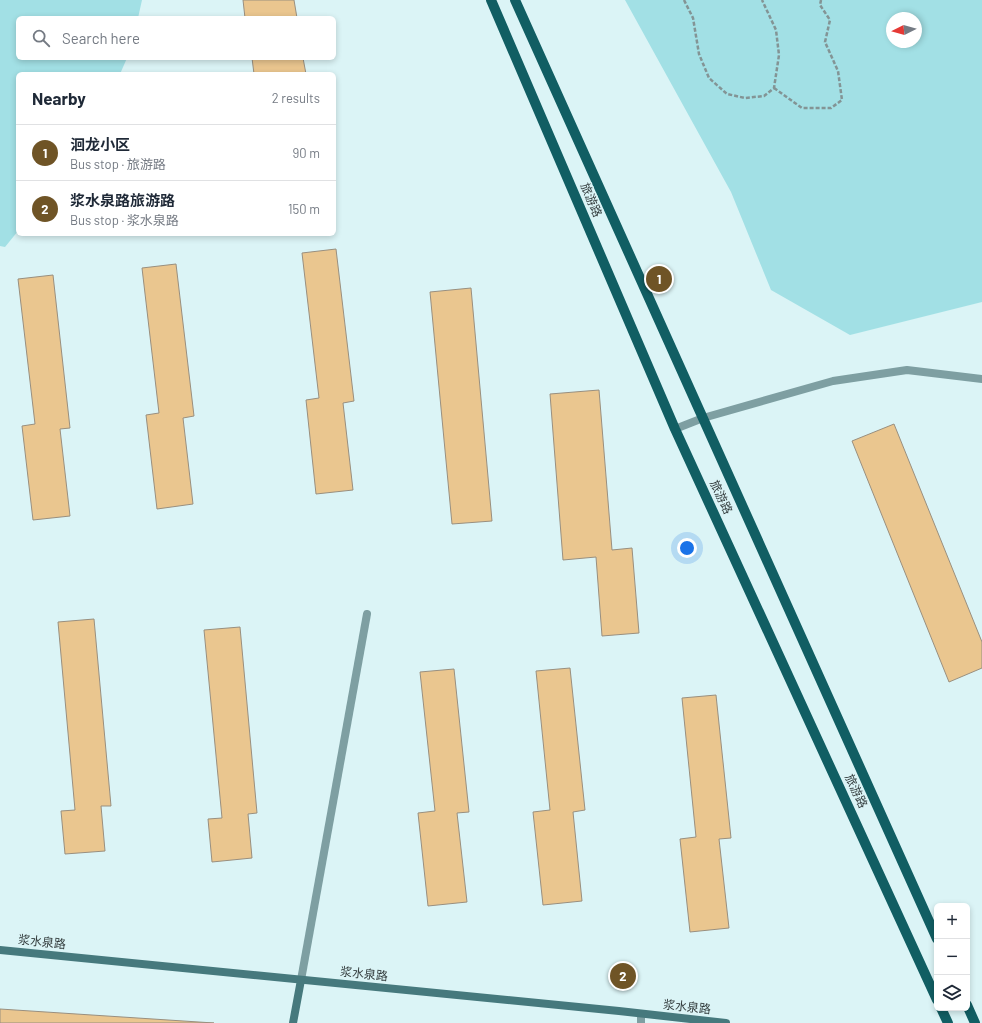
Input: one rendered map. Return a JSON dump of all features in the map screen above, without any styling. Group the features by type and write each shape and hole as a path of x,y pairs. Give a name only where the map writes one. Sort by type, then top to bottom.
{"main road":[{"name":"旅游路","path":"491,0 675,429 934,993"},
{"name":"旅游路","path":"515,0 934,932"},
{"name":"浆水泉路","path":"0,950 726,1023"},
{"path":"293,1023 301,980"},
{"path":"942,1011 948,1023"},
{"path":"970,1011 975,1023"}],"street":[{"path":"675,429 703,418 833,381 907,370 982,379"},
{"path":"301,980 367,614"},
{"path":"641,1014 641,1023"}],"path":[{"path":"684,0 693,18 699,54 709,78 727,94 745,98 764,96 774,88 779,55 776,30 762,0"},
{"path":"774,88 802,108 831,108 842,100 838,71 825,42 830,20 820,5 821,0"}],"shaded area":[{"path":"0,0 142,0 138,16 16,16 16,60 126,60 121,72 16,72 16,233 5,247 0,246"},
{"path":"625,0 982,0 982,302 850,335 771,290 731,192"}],"building":[{"path":"243,0 294,0 297,16 245,16"},
{"path":"252,60 303,60 306,72 254,72"},
{"path":"336,249 354,401 343,403 353,490 316,494 306,400 319,398 302,253"},
{"path":"176,264 194,416 183,418 193,504 157,509 146,415 159,413 142,268"},
{"path":"53,275 70,428 60,429 70,516 33,520 22,426 35,424 18,279"},
{"path":"471,288 492,521 452,524 430,292"},
{"path":"599,390 612,550 632,548 639,633 602,636 596,557 563,560 550,394"},
{"path":"894,424 982,642 982,668 949,682 852,441"},
{"path":"94,619 111,806 101,806 105,851 65,854 61,811 75,810 58,622"},
{"path":"240,627 257,813 248,814 252,858 212,862 208,819 222,818 204,630"},
{"path":"570,668 585,810 573,812 582,901 543,905 533,812 550,810 536,671"},
{"path":"454,669 469,812 457,813 467,902 428,906 418,813 435,811 420,672"},
{"path":"716,695 731,838 719,839 729,928 690,932 680,839 696,837 682,698"},
{"path":"0,1009 214,1023 0,1023"}],"place":[{"name":"洄龙小区","path":"659,279"},
{"name":"浆水泉路旅游路","path":"623,976"}]}
